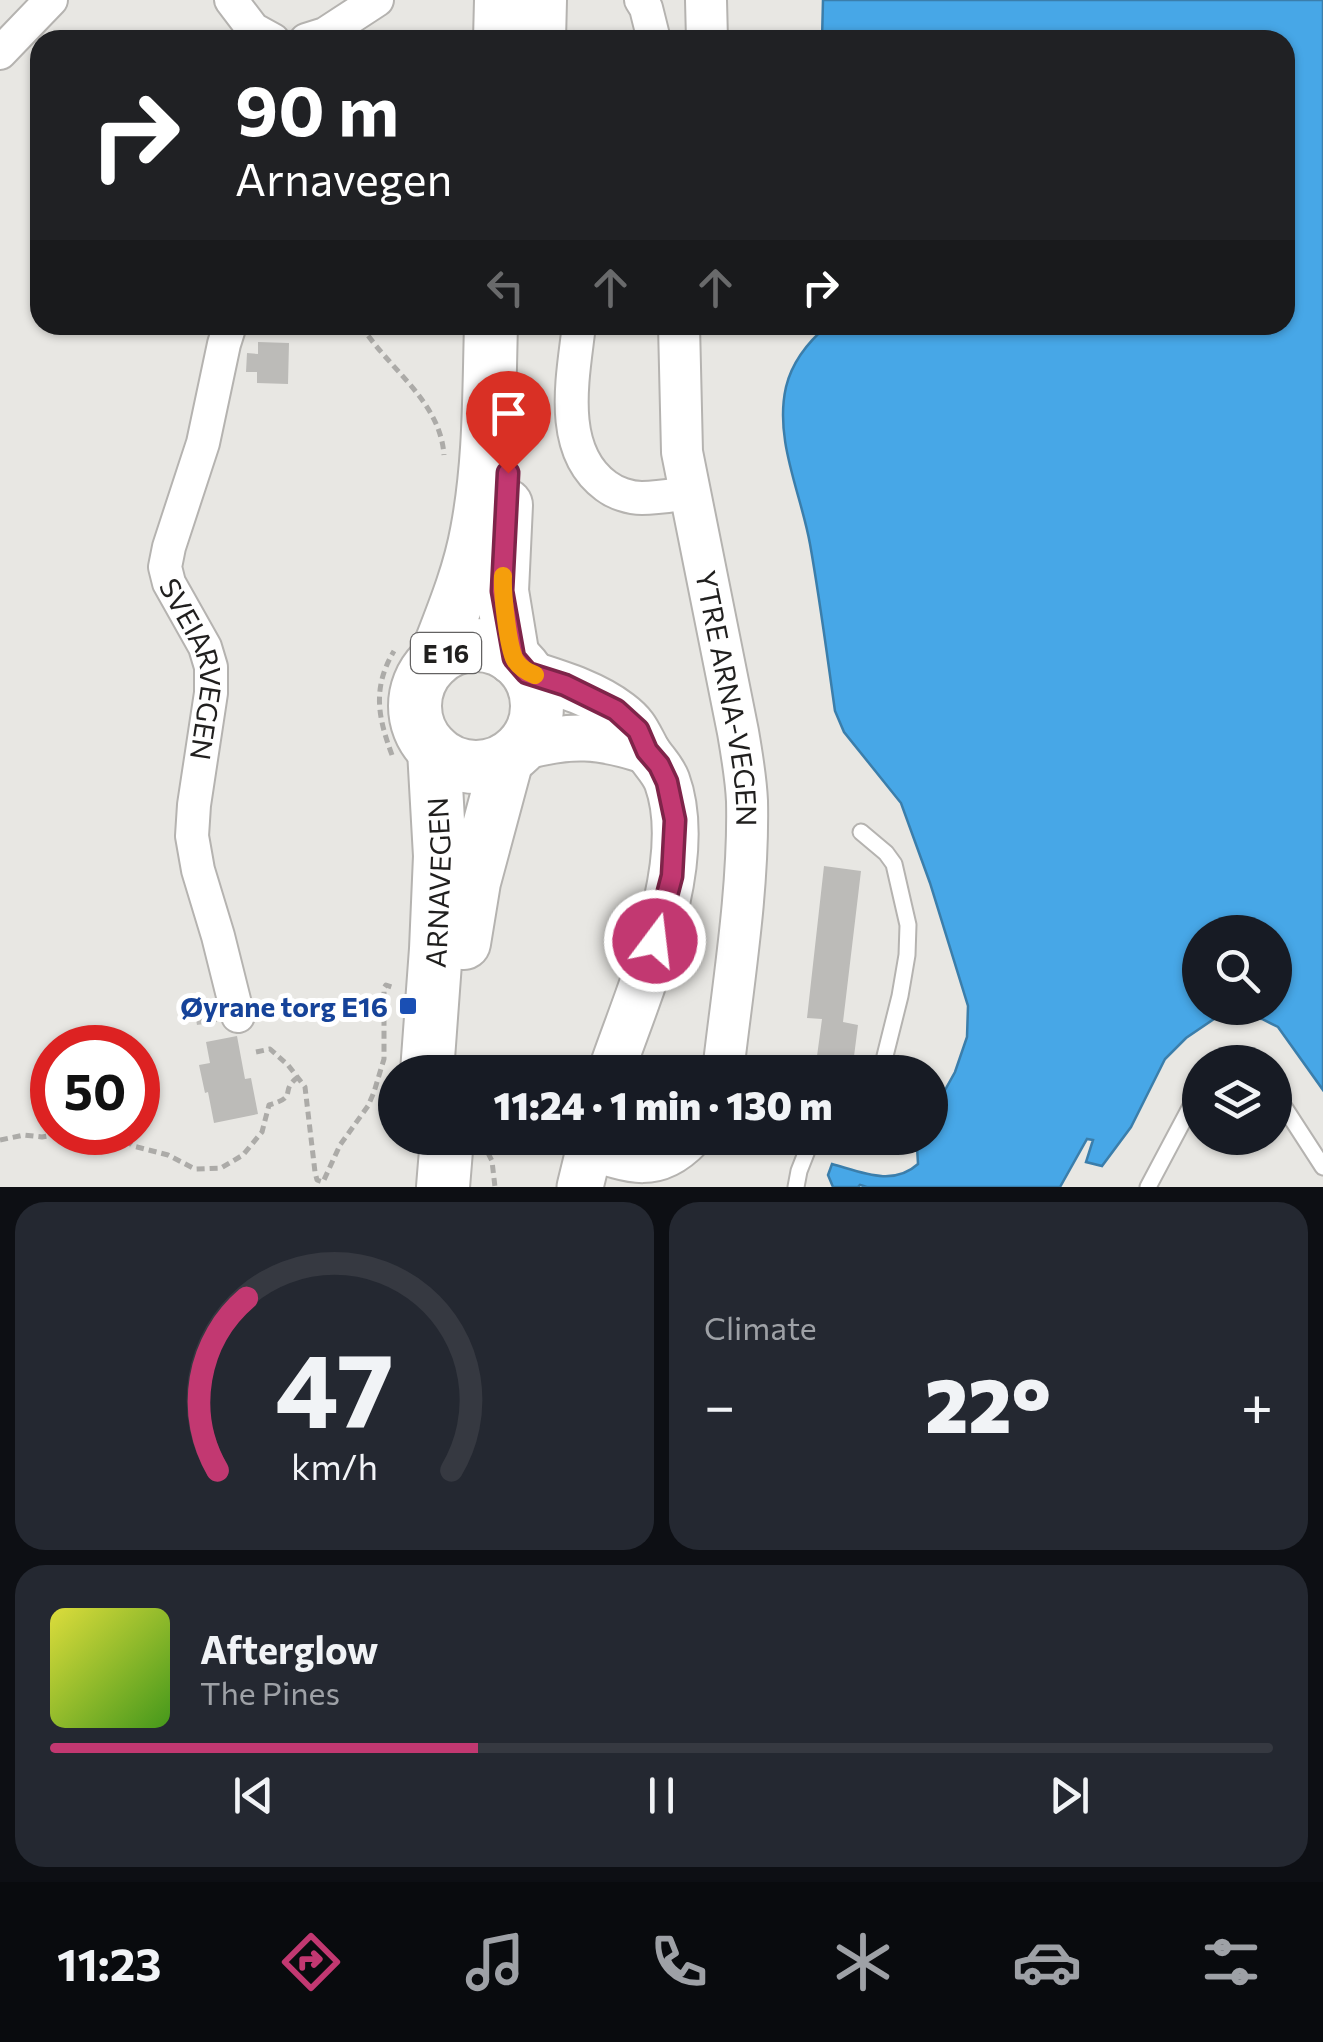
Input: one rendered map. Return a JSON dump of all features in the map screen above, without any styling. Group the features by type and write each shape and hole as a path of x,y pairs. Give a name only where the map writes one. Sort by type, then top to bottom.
{"highway":[{"path":"500,30 501,0"},
{"path":"539,30 540,0"},
{"name":"E 16","path":"434,750 424,738 415,706 424,675 434,662 456,604 476,536 486,474 492,335"},
{"name":"E 16","path":"514,753 531,734 537,703 534,687 520,665 502,591 517,335"},
{"name":"E 16","path":"434,662 464,646 481,646 498,650 520,665"},
{"path":"434,750 450,762 469,767 488,766 514,753"},
{"name":"ARNAVEGEN","path":"427,1055 440,856 434,750"},
{"name":"ARNAVEGEN","path":"454,1055 465,932 488,822 514,753"},
{"path":"418,1187 421,1155"},
{"path":"443,1187 446,1155"}],"main road":[{"path":"520,665 616,710 638,730 667,782 675,820 672,876 662,920 618,1055"},
{"path":"514,753 556,738 590,737 647,751"}],"street":[{"path":"0,53 50,0"},
{"path":"231,0 255,30"},
{"path":"331,30 377,0"},
{"path":"640,0 652,30"},
{"path":"706,0 707,30"},
{"name":"SVEIARVEGEN","path":"228,335 203,443 166,567 169,584 205,647 211,667 212,693 192,836 238,1016"},
{"path":"578,335 573,430 592,476 613,492 640,498 689,493"},
{"name":"YTRE ARNA-VEGEN","path":"679,335 682,452 746,788 741,916 725,1055"},
{"path":"587,1158 611,1157 637,1163 658,1162 671,1155"},
{"path":"660,1187 676,1175 690,1155"}],"lane":[{"path":"861,832 894,864 908,925 907,955 886,1055"},
{"path":"1292,1119 1323,1167"},
{"path":"1148,1187 1182,1123"},
{"path":"796,1187 804,1155"}],"path":[{"path":"256,1052 270,1049 305,1087 315,1172 317,1180 323,1182 340,1145 374,1092 384,1059 384,988 389,985 400,991"},
{"path":"160,1153 194,1169 221,1168 242,1155 262,1132 269,1105 283,1102 291,1083 298,1078"},
{"path":"0,1140 30,1136"}],"water":[{"path":"823,0 1323,0 1323,1090 1274,1025 1292,1025 1292,915 1182,915 1182,1025 1205,1025 1165,1059 1131,1127 1102,1166 1086,1162 1093,1140 1087,1139 1060,1187 833,1187 828,1175 832,1164 887,1176 908,1171 918,1164 917,1155 948,1155 948,1085 967,1037 968,1006 901,803 844,732 835,711 810,544 783,427 786,387 802,353 817,335 1295,335 1295,30 822,30"}],"building":[{"path":"258,342 289,343 288,384 257,383 257,372 246,372 247,353 258,354"},
{"path":"824,866 861,871 843,1022 858,1025 854,1055 817,1055 822,1019 807,1018"},
{"path":"213,999 217,1022 197,1025 195,1014 188,1015 186,1005"},
{"path":"237,1036 245,1079 251,1078 258,1114 214,1123 199,1065 210,1063 206,1042"}],"slow traffic":[{"path":"503,576 514,658 527,673 535,675"}],"place":[{"name":"Øyrane torg E16","path":"408,1006"}],"route":[{"path":"508,473 502,591 514,658 527,673 565,685 616,710 638,730 667,782 675,820 672,876 655,941"}]}
